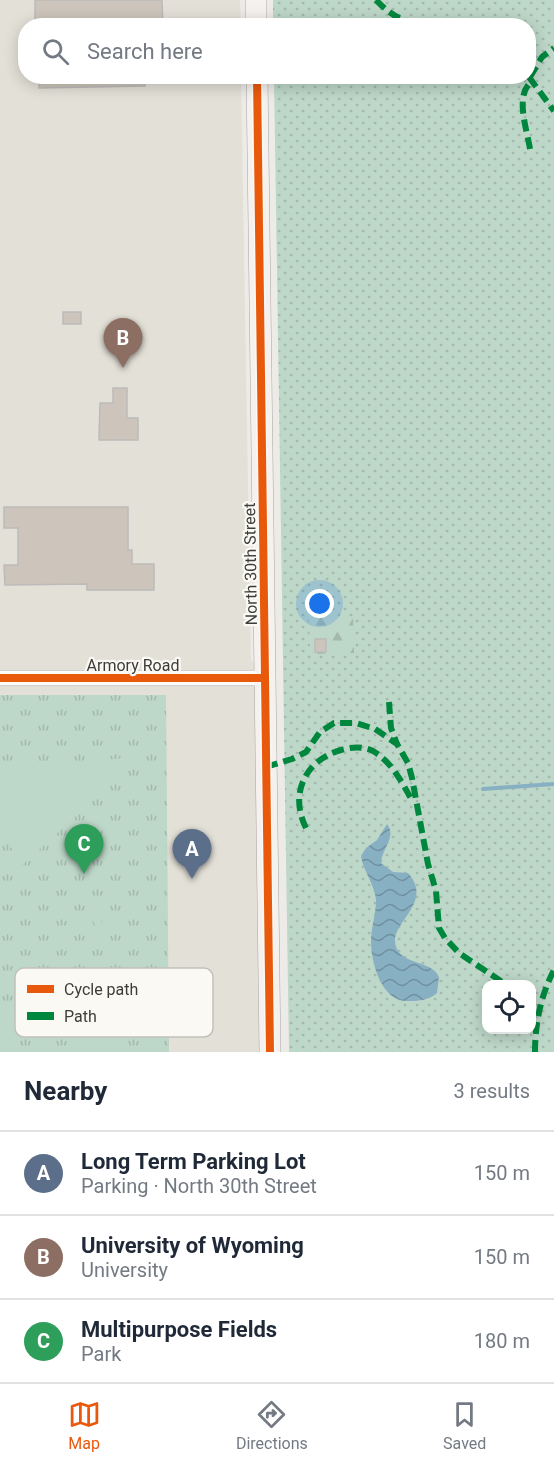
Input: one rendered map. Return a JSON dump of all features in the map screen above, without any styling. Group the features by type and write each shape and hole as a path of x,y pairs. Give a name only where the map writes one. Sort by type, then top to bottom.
{"main road":[{"path":"256,0 256,18"},
{"name":"North 30th Street","path":"257,84 270,1052"}],"street":[{"name":"Armory Road","path":"0,678 265,678"}],"shaded area":[{"path":"0,0 240,0 241,18 18,18 18,84 241,84 251,659 265,678 270,1052 0,1052"}],"green space":[{"path":"273,0 554,0 554,1052 289,1052 274,84 536,84 536,18 273,18"},
{"path":"353,617 354,653 310,654 309,618"},
{"path":"0,695 166,695 168,968 15,968 15,1037 169,1037 169,1052 0,1052"},
{"path":"142,756 20,867 0,823 0,771"},
{"path":"91,901 106,930 99,933 84,904"},
{"path":"15,1016 15,1035 0,1041 0,1021"},
{"path":"70,1037 102,1037 116,1052 92,1052"}],"water":[{"path":"387,824 390,829 390,838 381,863 393,872 408,873 415,883 417,892 411,910 397,933 395,941 397,949 401,955 435,971 439,977 437,993 422,1000 406,1001 390,994 379,979 371,950 376,900 361,856 366,848 377,840"}],"building":[{"path":"35,0 162,0 163,18 35,18"},
{"path":"39,84 145,84 145,86 39,88"},
{"path":"63,312 81,312 81,324 63,324"},
{"path":"113,388 127,388 127,418 138,418 138,440 99,440 100,403 113,403"},
{"path":"4,507 128,507 128,550 132,550 132,564 154,564 154,590 87,590 87,584 5,585 4,565 18,565 18,528 4,528"},
{"path":"315,639 326,639 326,652 315,652"}],"waterway":[{"path":"483,789 554,784"}],"marked path":[{"path":"376,0 398,18"},
{"path":"536,67 542,57 554,48"},
{"path":"530,84 524,95 523,113 530,149"},
{"path":"534,84 554,111"},
{"path":"389,702 391,728 397,744"},
{"path":"266,767 306,752 320,732 334,723 356,723 375,729 397,744 408,763 412,778 428,864 436,891 439,928 459,953 499,980"},
{"path":"306,828 299,803 304,780 318,762 328,755 345,749 365,748 380,756 396,774 413,802"},
{"path":"535,1052 540,1010 554,970"}],"cycle path":[{"path":"257,84 270,1052"},
{"path":"0,678 265,678"}],"place":[{"name":"University of Wyoming","path":"123,368"},
{"name":"Multipurpose Fields","path":"84,874"},
{"name":"Long Term Parking Lot","path":"192,879"}]}
